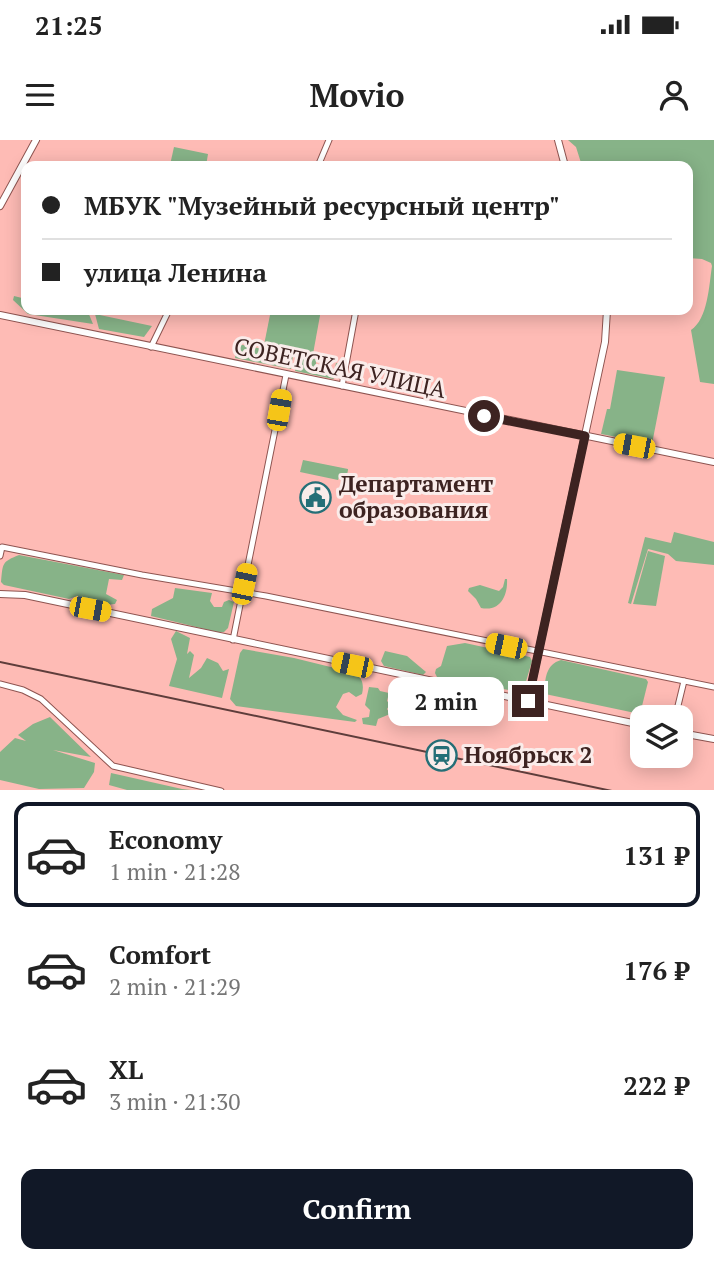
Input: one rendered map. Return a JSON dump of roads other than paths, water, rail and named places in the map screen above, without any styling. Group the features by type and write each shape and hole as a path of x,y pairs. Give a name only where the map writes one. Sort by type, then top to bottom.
{"main road":[{"path":"25,161 36,140"},
{"path":"558,140 564,161"},
{"path":"0,206 21,168"},
{"name":"СОВЕТСКАЯ УЛИЦА","path":"0,315 714,462"},
{"path":"528,701 605,342 607,315"},
{"path":"0,592 26,595 630,722"},
{"path":"693,735 714,739"}],"street":[{"path":"320,161 329,140"},
{"path":"151,347 167,315"},
{"path":"342,386 355,315"},
{"path":"233,640 286,374"},
{"path":"0,556 2,547 714,687"},
{"path":"678,705 684,681"},
{"path":"0,684 23,690 41,699 113,766 221,790"}],"railway":[{"path":"0,662 607,790"}],"place":[{"name":"Департамент образования","path":"316,497"},
{"name":"Ноябрьск 2","path":"441,755"}]}
